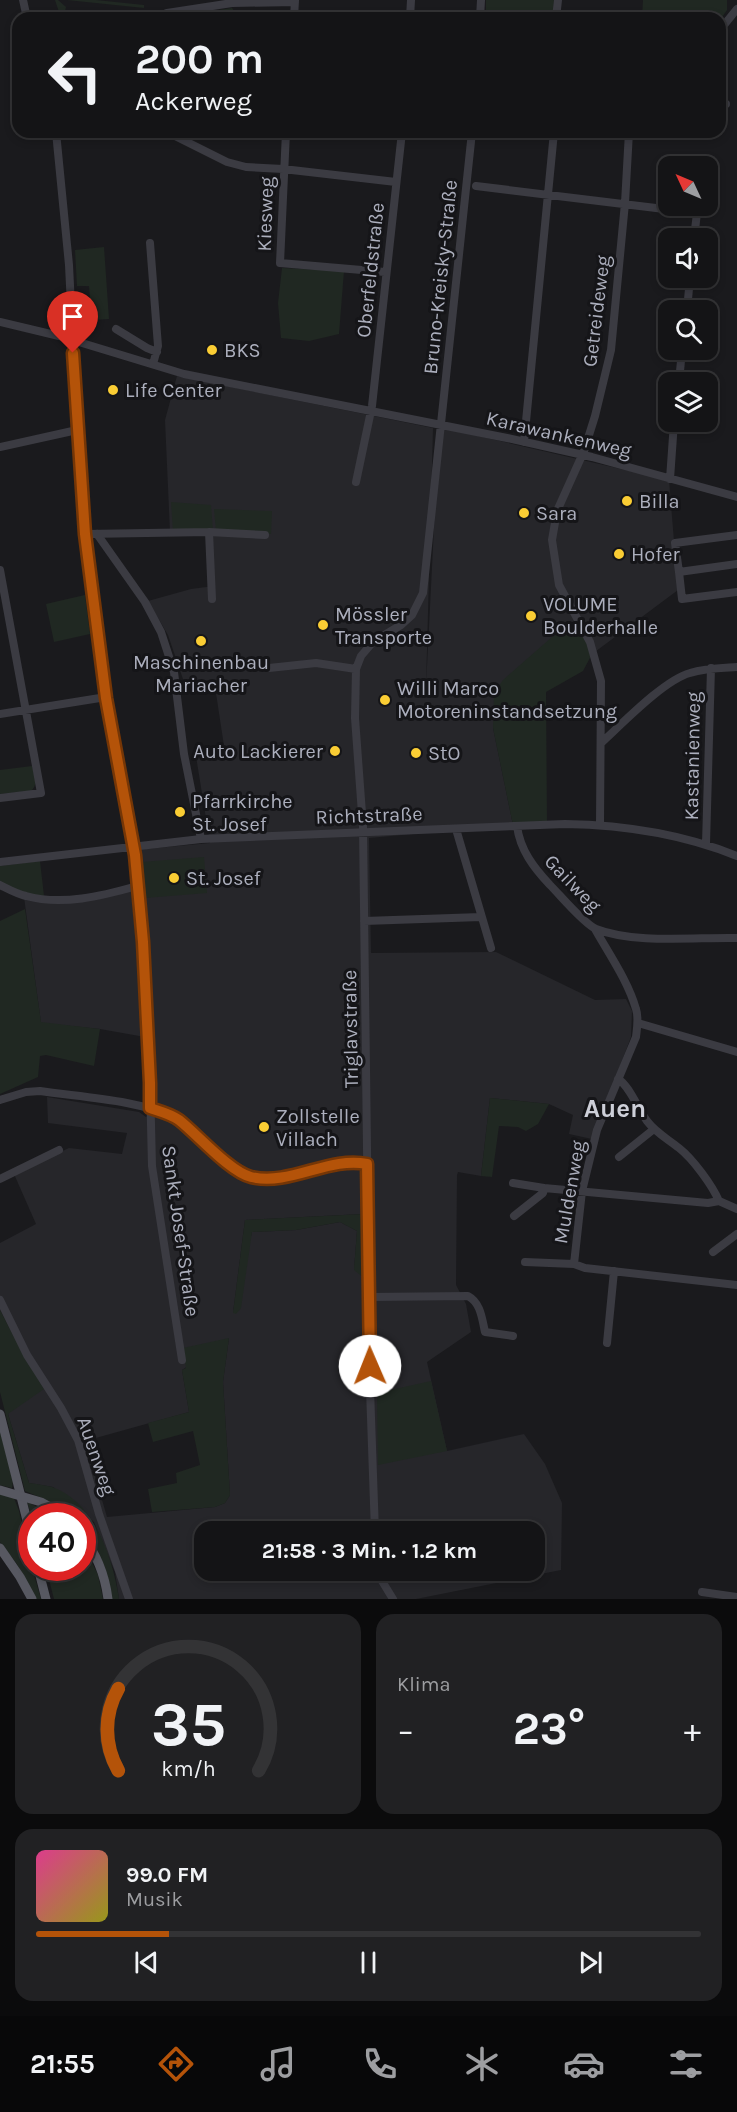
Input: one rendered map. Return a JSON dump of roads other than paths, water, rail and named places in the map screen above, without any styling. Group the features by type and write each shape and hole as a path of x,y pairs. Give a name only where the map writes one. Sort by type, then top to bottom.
{"main road":[{"path":"0,1414 23,1503"},
{"path":"0,1490 42,1503"},
{"path":"0,1548 32,1599"},
{"path":"96,1557 108,1599"},
{"path":"42,1583 46,1599"},
{"path":"42,1583 50,1590 52,1599"}],"street":[{"path":"728,21 735,0"},
{"path":"174,12 232,3 295,1"},
{"path":"726,23 737,9"},
{"name":"Sankt Josef-Straße","path":"57,138 69,265 77,430 85,534 106,698 133,847 143,942 152,1166 182,1360"},
{"path":"179,138 227,162 246,167 396,182"},
{"name":"Kiesweg","path":"286,138 280,263 385,272"},
{"name":"Oberfeldstraße","path":"371,411 401,138"},
{"name":"Bruno-Kreisky-Straße","path":"356,669 361,656 373,642 401,625 412,615 423,593 471,138"},
{"path":"524,442 553,138"},
{"name":"Getreideweg","path":"600,825 601,681 590,642 559,585 552,540 557,511 582,456 595,416 611,350 629,138"},
{"path":"476,186 697,213 695,228"},
{"path":"150,243 158,346 153,364"},
{"name":"Karawankenweg","path":"0,321 73,340 184,374 524,442 737,497"},
{"path":"116,329 157,352"},
{"path":"356,482 371,411"},
{"path":"0,447 77,430"},
{"path":"670,479 673,432"},
{"path":"85,534 209,532 265,535"},
{"path":"209,532 213,599"},
{"path":"97,534 145,602 161,632 174,672 184,754 201,839"},
{"path":"737,535 675,543 682,599 737,592"},
{"path":"679,572 737,564"},
{"path":"0,570 41,793 0,798"},
{"path":"269,668 316,663 356,669"},
{"path":"601,743 660,691 687,673 711,668 737,667"},
{"name":"Kastanienweg","path":"706,844 711,668"},
{"name":"Triglavstraße","path":"356,669 355,718 363,833 371,1447 374,1521"},
{"path":"0,714 106,698"},
{"name":"Richtstraße","path":"0,862 201,839 259,835 600,825 660,833 706,844 737,856"},
{"name":"Gailweg","path":"517,826 531,864 595,928 641,938 737,938"},
{"path":"456,829 490,948"},
{"path":"0,885 24,896 53,900 103,896 137,886"},
{"path":"364,921 481,917"},
{"path":"595,928 621,975 636,1010 638,1023 737,1052"},
{"name":"Muldenweg","path":"573,1264 582,1191 597,1130 636,1037 638,1023"},
{"path":"618,1079 624,1082 654,1129 686,1154 715,1192 719,1201"},
{"path":"0,1100 26,1092 40,1091 150,1108 176,1118 231,1165 248,1176 268,1179 291,1177 352,1161 367,1164"},
{"path":"620,1157 654,1129"},
{"path":"0,1179 59,1150"},
{"path":"513,1183 544,1188 708,1203 719,1201 737,1209"},
{"path":"514,1216 543,1193 544,1188"},
{"path":"713,1252 737,1234"},
{"name":"Muldenweg","path":"525,1262 573,1264 585,1268 737,1285"},
{"path":"607,1343 614,1271"},
{"path":"369,1297 468,1296 476,1302 480,1309 485,1332 513,1336"},
{"name":"Auenweg","path":"0,1300 27,1355 66,1416 78,1440 99,1514 129,1599"},
{"path":"382,1581 393,1599"},
{"path":"702,1592 737,1597"}],"place":[{"name":"BKS","path":"212,350"},
{"name":"Life Center","path":"113,390"},
{"name":"Billa","path":"627,501"},
{"name":"Sara","path":"524,513"},
{"name":"Hofer","path":"619,554"},
{"name":"VOLUME Boulderhalle","path":"531,616"},
{"name":"Mössler Transporte","path":"323,625"},
{"name":"Maschinenbau Mariacher","path":"201,641"},
{"name":"Willi Marco Motoreninstandsetzung","path":"385,700"},
{"name":"Auto Lackierer","path":"335,751"},
{"name":"StO","path":"416,753"},
{"name":"Pfarrkirche St. Josef","path":"180,812"},
{"name":"St. Josef","path":"174,878"},
{"name":"Zollstelle Villach","path":"264,1127"}],"district":[{"name":"Auen","path":"615,1108"}]}
